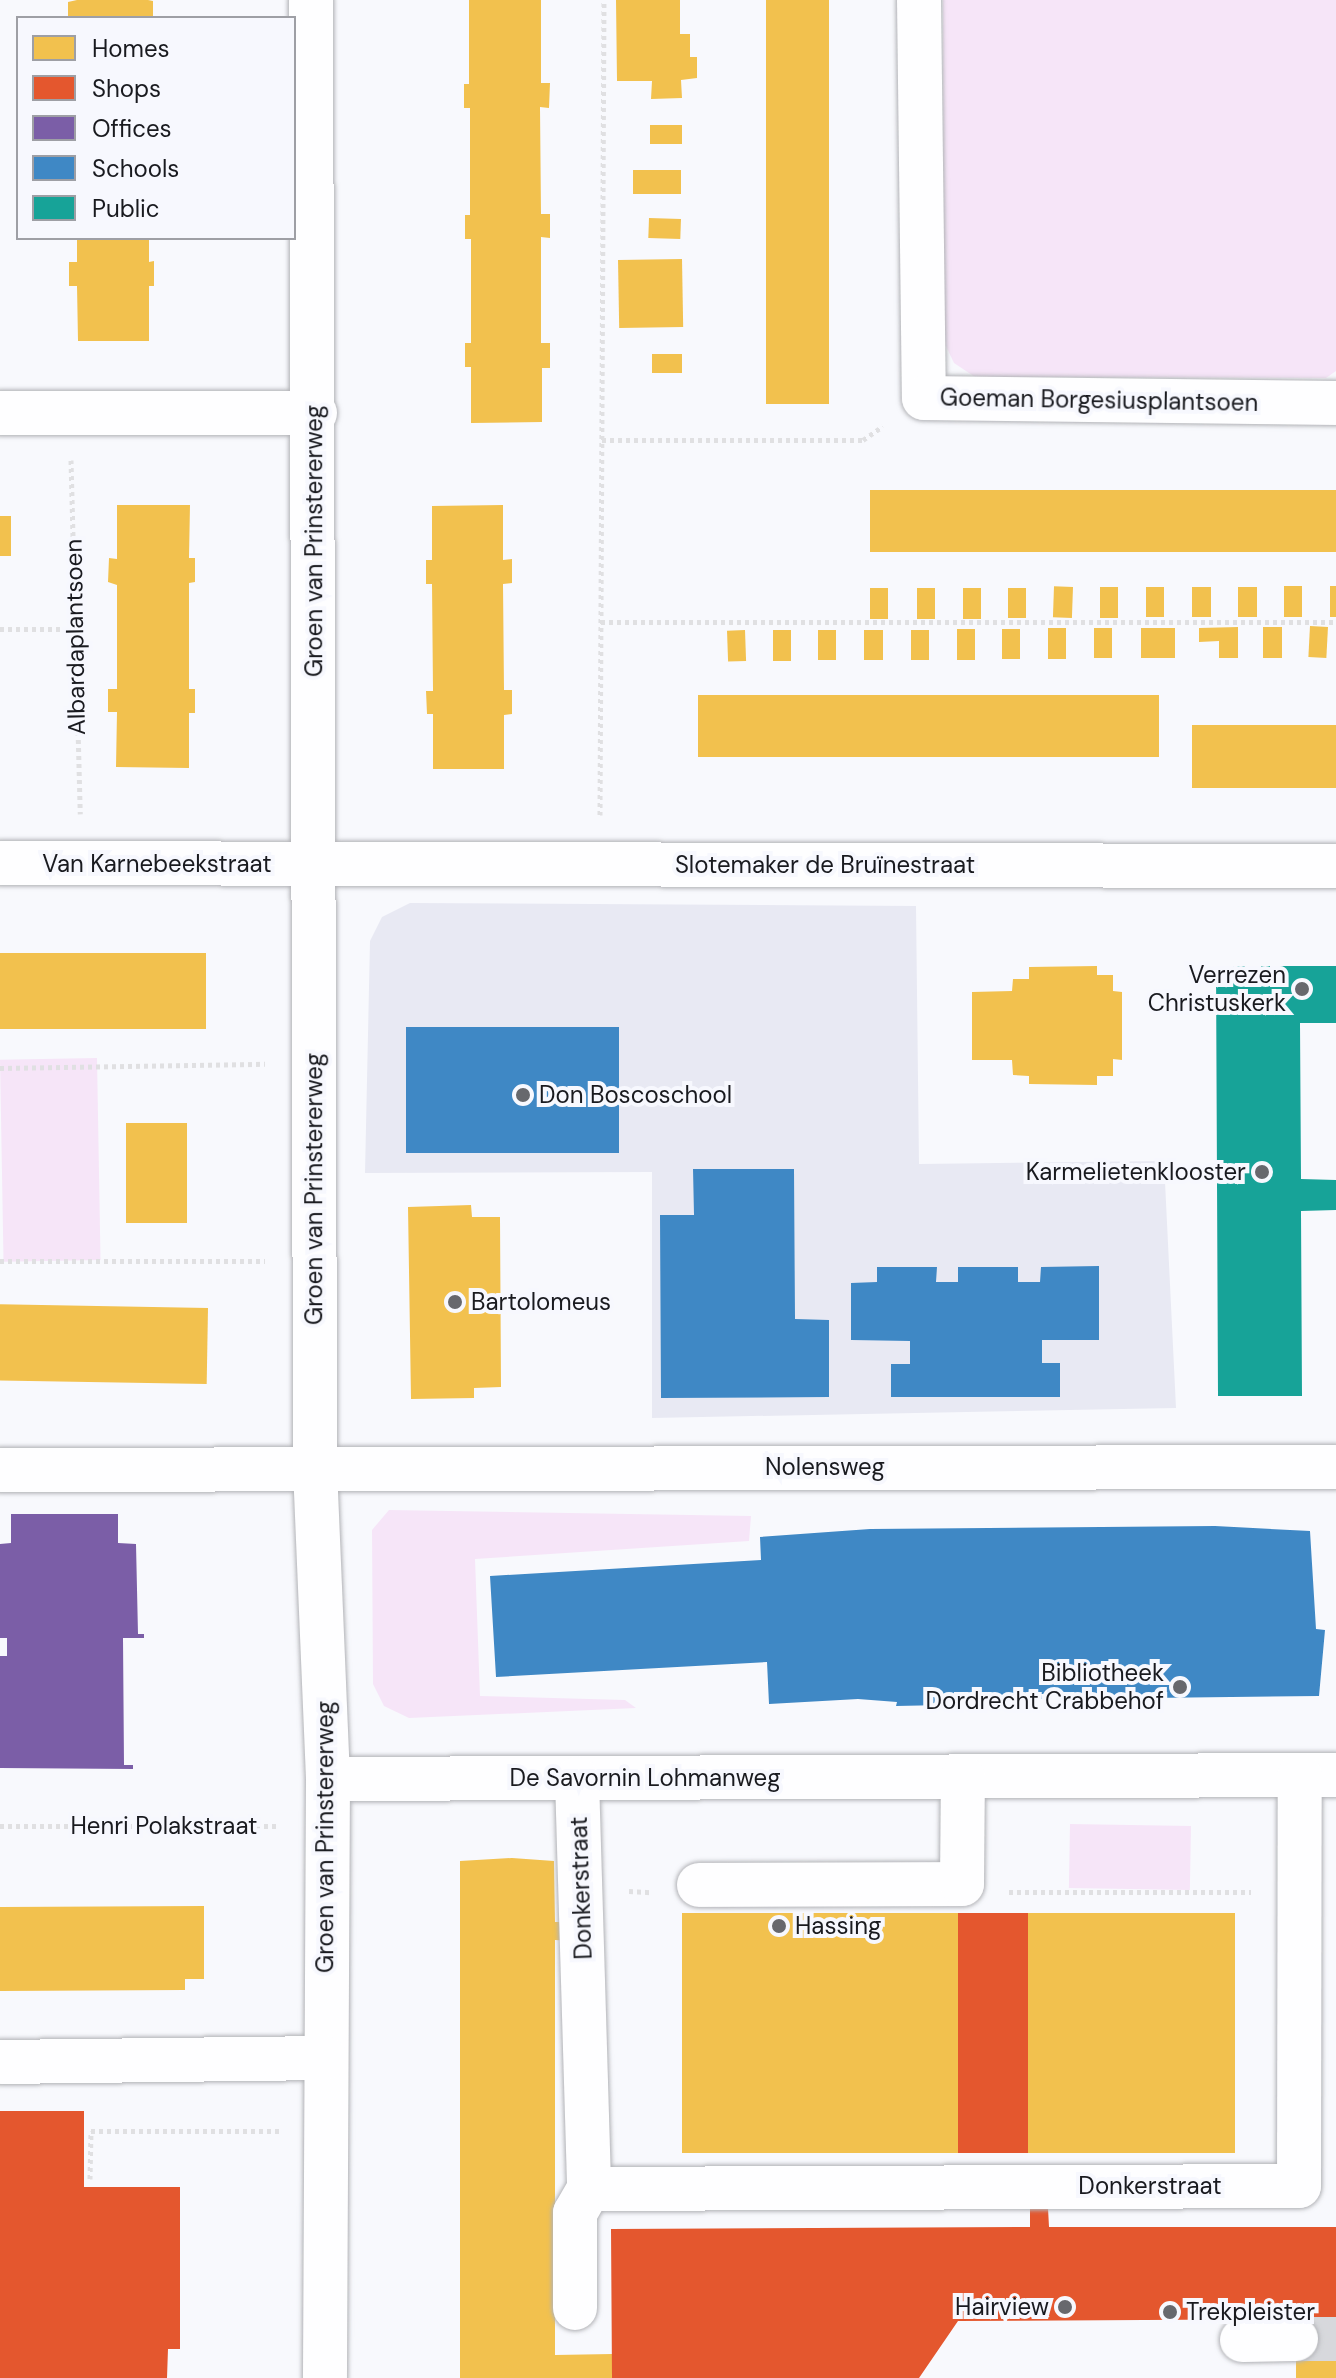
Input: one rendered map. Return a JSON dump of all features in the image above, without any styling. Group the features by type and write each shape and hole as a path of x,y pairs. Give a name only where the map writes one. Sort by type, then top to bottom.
{"street":[{"name":"Groen van Prinstererweg","path":"311,0 315,413 315,1468 328,1779 325,2378"},
{"name":"Goeman Borgesiusplantsoen","path":"919,0 924,398 1336,403"},
{"path":"0,413 315,413"},
{"name":"Van Karnebeekstraat","path":"0,863 314,864"},
{"name":"Slotemaker de Bruïnestraat","path":"314,864 1336,866"},
{"name":"Nolensweg","path":"315,1468 1336,1467"},
{"path":"0,1470 315,1468"},
{"name":"De Savornin Lohmanweg","path":"328,1779 1318,1775"},
{"name":"Donkerstraat","path":"589,2189 1299,2186 1318,1775"},
{"path":"699,1885 962,1884 963,1777"},
{"name":"Donkerstraat","path":"575,2308 575,2213 589,2189 577,1779"},
{"path":"0,2062 325,2058"},
{"path":"1242,2340 1296,2339"}],"path":[{"path":"599,864 604,0"},
{"path":"601,440 863,440 924,398"},
{"name":"Albardaplantsoen","path":"70,411 81,863"},
{"path":"601,622 1336,622"},
{"path":"0,629 74,629"},
{"path":"0,1068 314,1064"},
{"path":"0,1261 314,1260"},
{"name":"Henri Polakstraat","path":"0,1826 327,1826"},
{"path":"90,2179 91,2131 325,2131"}],"shaded area":[{"path":"943,0 1336,0 1336,371 1326,378 975,377 954,363 944,342"},
{"path":"410,903 916,906 919,1164 1164,1161 1176,1408 652,1418 652,1172 365,1173 370,941 382,917"},
{"path":"97,1058 101,1260 4,1262 0,1060"},
{"path":"389,1510 751,1516 749,1541 475,1559 480,1696 625,1700 636,1708 409,1718 384,1706 373,1684 372,1530"},
{"path":"1070,1824 1191,1826 1190,1890 1069,1888"}],"building: Homes":[{"path":"148,0 153,1 153,16 68,16 68,2"},
{"path":"469,0 541,0 541,83 550,83 549,108 540,107 541,214 550,214 550,238 541,237 541,343 550,343 550,368 542,368 542,422 471,423 471,367 465,367 465,343 471,343 471,239 465,239 465,215 470,215 470,108 464,108 464,84 469,84"},
{"path":"616,0 680,0 680,34 690,34 690,57 697,57 697,78 681,80 682,98 651,99 652,81 617,81"},
{"path":"766,0 829,0 829,404 766,404"},
{"path":"650,125 682,125 682,144 650,144"},
{"path":"633,170 681,170 681,194 633,194"},
{"path":"649,218 681,219 680,239 648,238"},
{"path":"77,240 149,240 149,262 154,261 154,286 149,286 149,341 78,341 77,286 69,286 69,262 77,262"},
{"path":"682,259 683,327 619,328 618,260"},
{"path":"652,354 682,354 682,373 652,373"},
{"path":"870,490 1336,490 1336,552 870,552"},
{"path":"117,505 190,505 189,558 195,558 195,582 189,583 189,689 195,689 195,713 189,713 189,768 116,767 117,712 108,712 108,689 117,689 117,585 108,582 109,558 117,559"},
{"path":"503,505 503,560 512,559 512,583 503,584 504,690 512,690 512,714 504,715 504,769 433,769 433,714 427,714 426,691 433,691 432,584 426,584 426,560 432,560 432,506"},
{"path":"0,516 11,516 11,556 0,556"},
{"path":"1054,586 1073,587 1072,618 1053,617"},
{"path":"1284,586 1302,586 1302,617 1284,617"},
{"path":"1330,586 1336,586 1336,617 1330,617"},
{"path":"1100,587 1118,587 1118,618 1100,618"},
{"path":"1146,587 1164,587 1164,617 1146,617"},
{"path":"1192,587 1211,587 1211,617 1192,617"},
{"path":"1238,587 1257,587 1257,617 1238,617"},
{"path":"870,588 888,588 888,619 870,619"},
{"path":"917,588 935,588 935,619 917,619"},
{"path":"963,588 981,588 981,619 963,619"},
{"path":"1008,588 1026,588 1026,618 1008,618"},
{"path":"1310,626 1328,627 1326,658 1308,657"},
{"path":"1238,627 1238,658 1219,658 1219,641 1199,642 1199,628"},
{"path":"1263,627 1282,627 1282,658 1263,658"},
{"path":"1048,628 1066,628 1066,659 1048,659"},
{"path":"1094,628 1112,628 1112,658 1094,658"},
{"path":"1141,628 1175,628 1175,658 1141,658"},
{"path":"957,629 975,629 975,660 957,660"},
{"path":"1002,629 1020,629 1020,659 1002,659"},
{"path":"745,630 746,661 728,662 727,631"},
{"path":"773,630 791,630 791,661 773,661"},
{"path":"818,630 836,630 836,660 818,660"},
{"path":"864,630 883,630 883,660 864,660"},
{"path":"911,630 929,630 929,660 911,660"},
{"path":"698,695 1159,695 1159,757 698,757"},
{"path":"1192,725 1336,725 1336,788 1192,788"},
{"path":"0,953 206,953 206,1029 0,1029"},
{"path":"1097,966 1097,975 1113,975 1113,991 1122,992 1122,1060 1113,1059 1113,1076 1097,1076 1097,1085 1029,1084 1029,1076 1013,1075 1012,1060 972,1060 972,992 1012,991 1013,979 1029,979 1029,967"},
{"path":"126,1123 187,1123 187,1223 126,1223"},
{"name":"Bartolomeus","path":"471,1205 472,1217 500,1217 501,1387 474,1388 474,1398 411,1399 408,1207"},
{"path":"0,1304 208,1308 207,1384 0,1380"},
{"path":"512,1858 554,1861 555,1922 575,1922 575,1941 555,1940 555,2355 612,2354 612,2378 460,2378 460,1861"},
{"path":"204,1906 204,1979 185,1979 185,1990 0,1991 0,1907"},
{"path":"682,1913 958,1913 958,2153 682,2153"},
{"path":"1028,1913 1235,1913 1235,2153 1028,2153"},
{"path":"1296,2319 1336,2319 1336,2378 1296,2378"}],"building: Shops":[{"path":"958,1913 1028,1913 1028,2153 958,2153"},
{"path":"0,2111 84,2111 84,2187 180,2187 180,2349 168,2349 167,2378 0,2378"},
{"path":"1030,2208 1048,2208 1049,2227 1336,2227 1336,2319 958,2321 919,2378 612,2378 611,2229 1030,2227"}],"building: Offices":[{"path":"11,1514 118,1514 118,1543 136,1544 138,1634 144,1634 144,1638 123,1638 124,1765 133,1765 133,1769 0,1768 0,1656 7,1656 7,1638 0,1638 0,1544 11,1543"}],"building: Schools":[{"path":"406,1027 619,1027 619,1153 406,1153"},
{"path":"693,1169 794,1169 795,1319 829,1320 829,1397 661,1398 660,1215 694,1215"},
{"path":"1099,1266 1099,1340 1042,1340 1042,1363 1060,1363 1060,1397 891,1397 891,1364 910,1364 910,1341 851,1340 851,1283 877,1282 877,1267 937,1267 936,1282 958,1282 958,1267 1018,1267 1018,1282 1040,1282 1041,1267"},
{"path":"1215,1526 1310,1531 1316,1629 1325,1630 1319,1696 1067,1699 1068,1694 1041,1694 1042,1699 944,1699 944,1705 896,1706 897,1702 858,1699 769,1704 767,1662 496,1677 490,1576 761,1560 760,1537 870,1529"}],"building: Public":[{"path":"1216,966 1336,966 1336,1023 1300,1023 1301,1179 1336,1180 1336,1210 1301,1211 1302,1396 1218,1396"}],"tunnel":[{"path":"1296,2339 1336,2339"}],"place":[{"name":"Verrezen Christuskerk","path":"1302,989"},
{"name":"Don Boscoschool","path":"523,1095"},
{"name":"Karmelietenklooster","path":"1262,1172"},
{"name":"Bartolomeus","path":"455,1302"},
{"name":"Bibliotheek Dordrecht Crabbehof","path":"1180,1687"},
{"name":"Hassing","path":"779,1926"},
{"name":"Hairview","path":"1065,2307"},
{"name":"Trekpleister","path":"1170,2312"}]}
